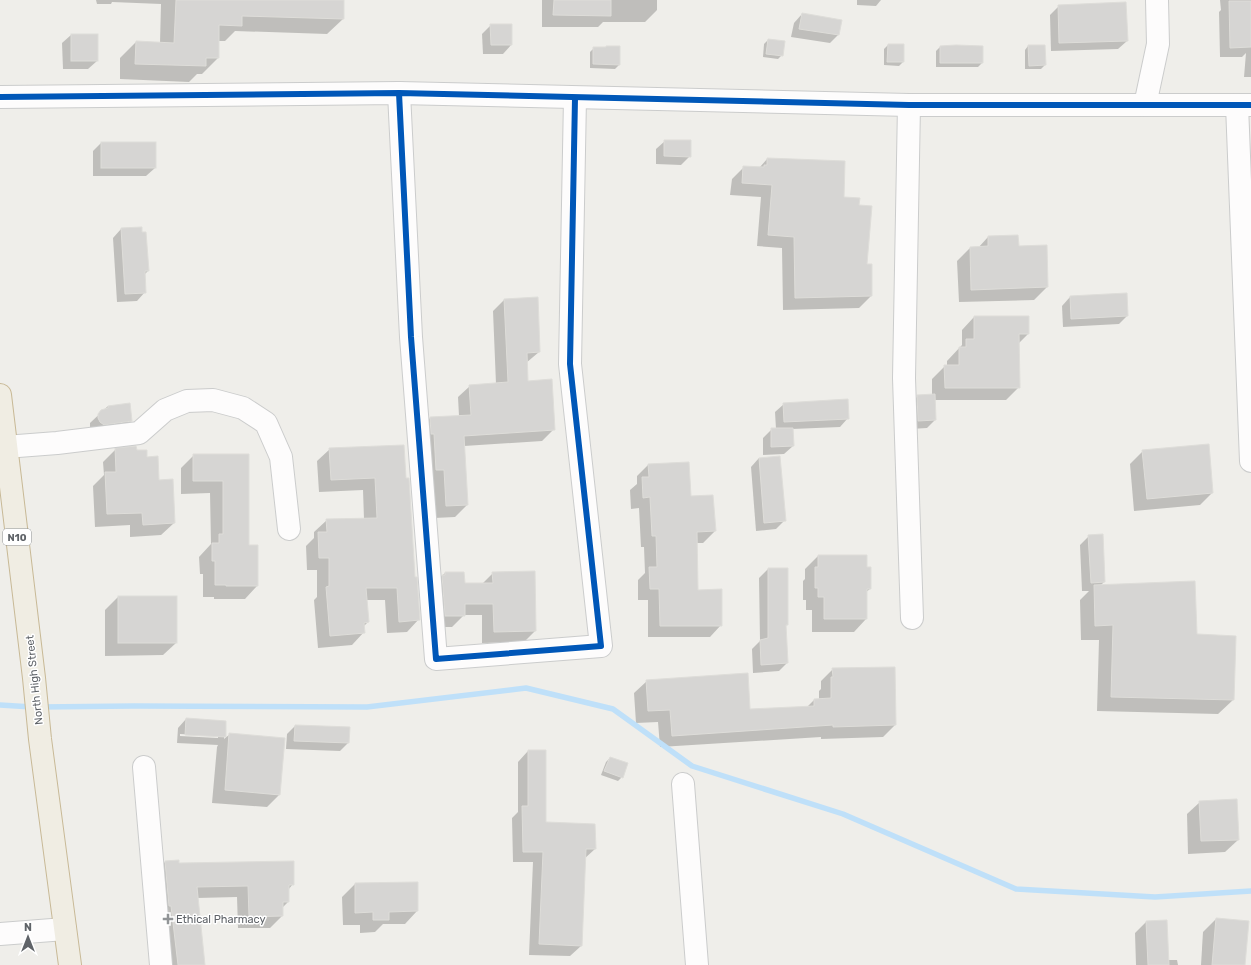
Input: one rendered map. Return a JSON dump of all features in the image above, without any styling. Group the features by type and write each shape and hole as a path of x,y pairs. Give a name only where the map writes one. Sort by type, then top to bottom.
{"highway":[{"name":"North High Street","path":"0,396 40,739 70,965"}],"street":[{"path":"1145,105 1158,44 1157,0"},
{"path":"0,96 399,93 909,105 1244,105 1251,461"},
{"path":"399,93 411,337 436,659 601,646 570,364 575,98"},
{"path":"909,105 904,378 912,618"},
{"path":"5,447 57,443 139,433 166,410 187,401 213,400 243,408 266,423 281,457 289,529"},
{"path":"144,767 161,965"},
{"path":"683,784 697,965"},
{"path":"0,934 65,929"}],"building":[{"path":"176,0 344,0 344,19 242,16 242,26 219,25 219,58 206,58 206,66 135,64 136,41 174,43"},
{"path":"554,0 611,0 611,16 553,15"},
{"path":"1229,1 1251,1 1251,47 1230,48"},
{"path":"1126,2 1128,41 1059,43 1058,5"},
{"path":"802,13 842,20 839,35 799,29"},
{"path":"490,24 512,24 512,45 491,45"},
{"path":"71,34 98,34 98,61 71,61"},
{"path":"768,39 785,41 783,56 766,54"},
{"path":"888,44 904,44 904,62 887,62"},
{"path":"1028,45 1045,45 1046,65 1029,66"},
{"path":"620,46 620,65 593,64 593,47"},
{"path":"940,46 983,46 983,63 940,63"},
{"path":"664,140 691,140 691,157 664,156"},
{"path":"101,142 156,142 156,168 101,168"},
{"path":"767,158 845,161 844,197 860,198 859,205 872,206 867,264 872,264 872,296 795,298 794,237 768,235 772,185 742,183 743,166 764,167 764,165 767,165"},
{"path":"142,227 142,232 146,232 149,271 145,271 146,293 125,294 121,228"},
{"path":"1018,235 1019,246 1047,245 1048,287 971,290 970,247 988,246 988,236"},
{"path":"1127,293 1128,316 1071,319 1070,296"},
{"path":"538,297 540,352 527,353 528,381 552,379 555,430 464,436 468,505 446,506 444,470 436,470 434,434 431,434 430,417 471,415 469,385 508,382 504,299"},
{"path":"974,316 1029,316 1029,334 1019,334 1020,388 945,388 944,365 959,365 959,347 966,347 966,339 974,339"},
{"path":"935,394 936,420 918,421 917,395"},
{"path":"848,399 849,419 784,422 783,403"},
{"path":"130,403 132,421 104,425 100,422 98,414 101,410 108,408 108,406"},
{"path":"771,428 793,428 794,446 771,447"},
{"path":"1209,444 1213,493 1147,499 1142,450"},
{"path":"404,445 406,478 409,478 415,577 417,577 420,620 399,622 397,588 366,588 369,622 364,623 365,633 330,636 326,587 329,586 329,558 319,558 318,532 327,532 326,519 377,518 375,478 331,480 329,448"},
{"path":"136,446 137,450 147,450 147,457 158,456 159,480 173,479 175,523 143,525 142,513 107,514 105,472 116,472 115,448"},
{"path":"193,454 249,454 249,545 258,545 258,586 215,585 215,561 212,561 212,543 219,543 219,534 223,534 223,481 193,481"},
{"path":"780,456 786,521 764,523 759,458"},
{"path":"689,462 691,496 713,495 716,531 697,532 698,590 722,589 722,626 660,626 659,589 650,589 649,567 657,567 656,536 652,536 650,497 643,498 642,477 649,477 648,464"},
{"path":"1103,534 1105,582 1091,583 1088,535"},
{"path":"818,555 867,555 867,567 871,567 871,589 867,589 867,619 824,619 824,597 818,597 818,588 815,588 815,567 818,567"},
{"path":"768,568 788,568 788,625 786,625 788,663 761,665 760,640 768,638"},
{"path":"535,571 536,631 494,632 493,604 465,604 465,616 445,616 442,575 445,575 445,572 464,572 465,583 493,583 492,572"},
{"path":"1195,581 1197,634 1236,636 1234,700 1111,697 1113,625 1095,626 1094,585"},
{"path":"118,596 177,596 177,643 118,643"},
{"path":"895,667 896,725 833,727 833,725 672,736 670,710 648,711 646,680 748,673 750,709 814,706 814,699 831,698 831,677 833,677 832,668"},
{"path":"186,718 226,721 226,737 185,735"},
{"path":"295,725 350,727 349,743 294,741"},
{"path":"229,733 285,738 280,795 225,790"},
{"path":"528,750 546,750 546,822 595,824 596,849 586,849 582,946 539,944 543,852 523,852 522,806 528,806"},
{"path":"610,757 628,763 623,778 604,771"},
{"path":"1237,799 1239,840 1201,841 1199,801"},
{"path":"179,860 179,863 294,861 294,885 289,885 289,902 283,902 283,916 249,917 248,886 197,887 205,965 178,965 171,906 169,906 165,861"},
{"path":"418,882 418,911 389,912 389,920 373,920 373,912 355,913 355,883"},
{"path":"1216,918 1249,921 1245,965 1212,965"},
{"path":"1167,920 1169,965 1148,965 1146,921"}],"waterway":[{"path":"40,707 367,707 526,688 613,709 692,766 843,814 1016,889 1155,897 1251,891"},
{"path":"0,705 32,707"}],"cycle path":[{"path":"399,93 411,337 436,659 601,646 570,364 575,98"},
{"path":"0,97 399,93 909,105 1251,105"}],"place":[{"name":"Ethical Pharmacy","path":"168,919"}]}
